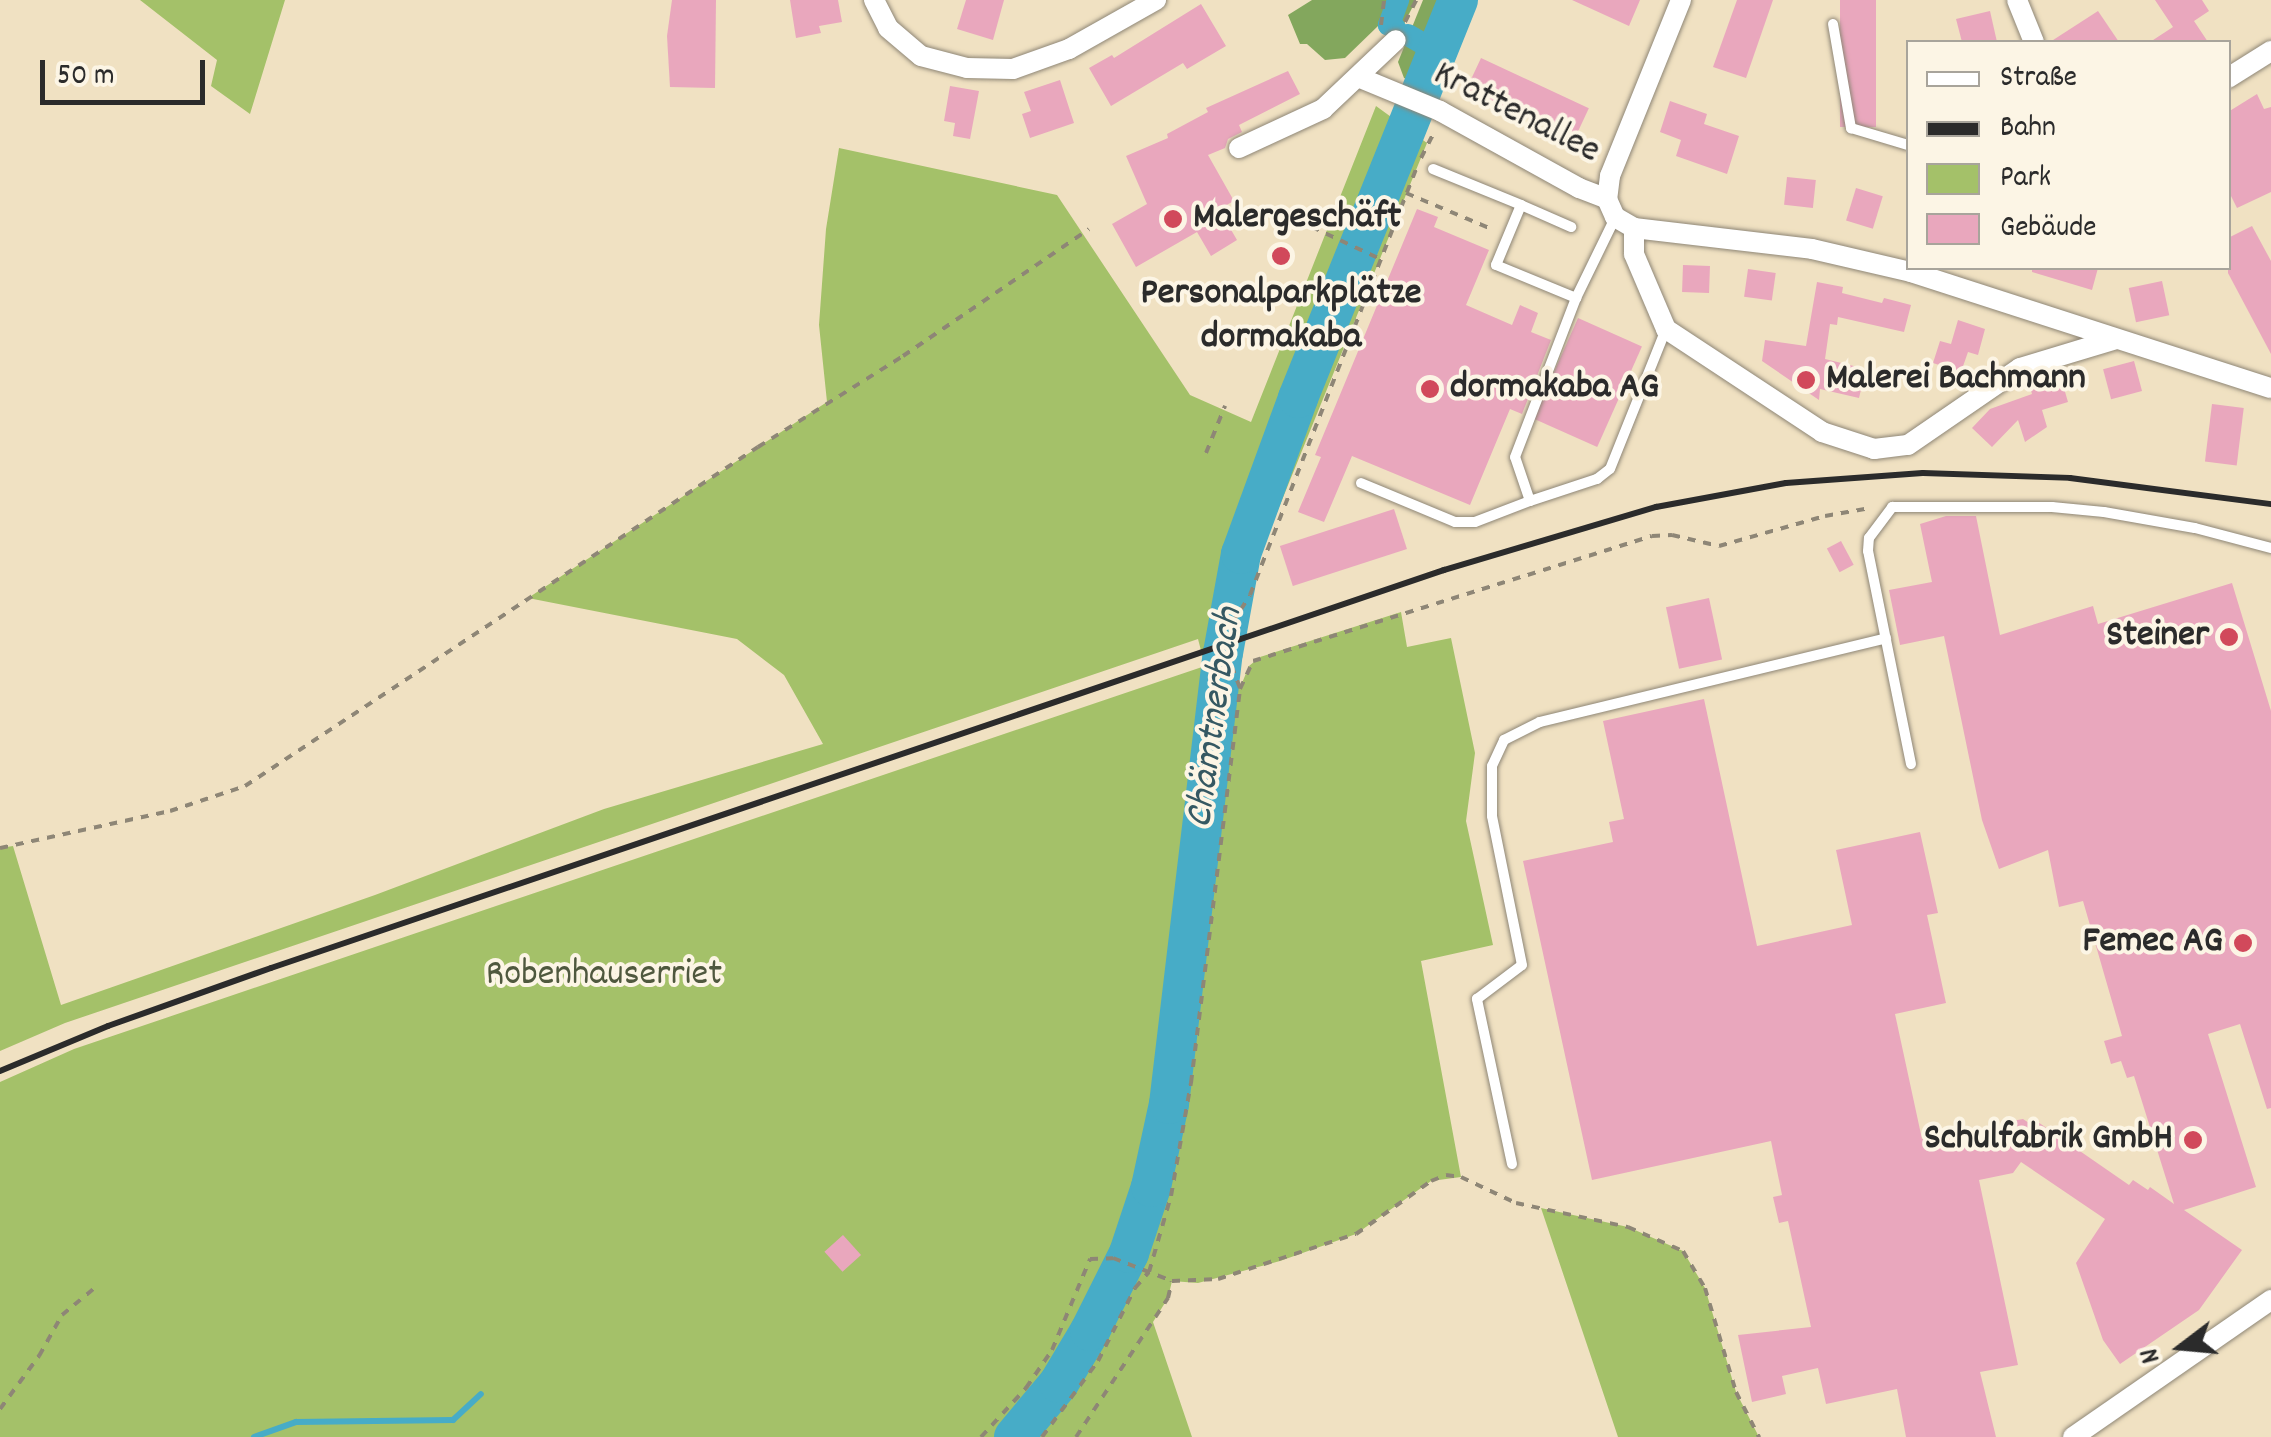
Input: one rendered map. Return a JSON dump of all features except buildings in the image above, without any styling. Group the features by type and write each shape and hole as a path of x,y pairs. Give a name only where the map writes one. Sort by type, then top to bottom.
{"street":[{"path":"874,0 888,28 921,56 966,68 1013,69 1069,49 1156,0"},
{"path":"1680,0 1610,176 1619,214 1666,329 1822,432 1874,449 1908,445 2020,368 2116,338"},
{"path":"2018,0 2033,40"},
{"name":"Krattenallee","path":"1239,148 1323,109 1358,78 1388,33"},
{"path":"2231,76 2271,51"},
{"name":"Krattenallee","path":"1358,78 1443,113 1580,188 1619,214 1916,273 2271,388"},
{"path":"2072,1437 2271,1300"}],"lane":[{"path":"1832,24 1852,128 1906,144"},
{"path":"1434,169 1570,227"},
{"path":"1521,205 1496,265 1576,298"},
{"path":"1530,501 1514,457 1576,298 1619,214"},
{"path":"1360,483 1455,522 1476,522 1596,479 1610,469 1666,329"},
{"path":"1912,764 1869,538 1892,507 2052,506 2145,518 2271,548"},
{"path":"1512,1164 1477,1000 1522,965 1492,816 1492,766 1504,740 1540,722 1886,638"}],"path":[{"path":"1384,0 1388,33"},
{"path":"1240,689 1229,660 1232,623 1250,595 1378,258 1443,113"},
{"path":"1406,193 1508,237"},
{"path":"1298,220 1378,258"},
{"path":"0,848 170,811 245,786 799,420 903,356 1089,229"},
{"path":"1206,453 1224,406"},
{"path":"1042,1437 1098,1361 1135,1288 1149,1272 1171,1196 1191,1082 1240,689 1249,666 1260,657 1652,536 1664,534 1719,546 1825,516 1892,507"},
{"path":"980,1437 1026,1388 1052,1350 1090,1260 1113,1258 1172,1281 1198,1282 1280,1261 1356,1234 1431,1181 1461,1176 1516,1203 1628,1227 1683,1251 1696,1266 1736,1392 1759,1437"},
{"path":"1076,1437 1168,1298 1172,1281"},
{"path":"0,1409 39,1356 62,1315 97,1286"}],"green space":[{"path":"140,0 285,0 250,114 211,86 217,60"},
{"path":"1312,0 1416,0 1396,40 1378,26 1345,58 1325,60 1307,44 1300,44 1288,15"},
{"path":"1423,0 1458,0 1426,85 1404,78 1398,62"},
{"name":"Robenhauserriet","path":"1376,106 1427,143 1232,623 1229,660 1240,688 1249,666 1260,657 1401,612 1407,647 1451,638 1475,753 1466,821 1493,945 1421,961 1461,1177 1431,1181 1356,1234 1280,1261 1198,1283 1172,1281 1168,1298 1153,1322 1192,1437 0,1437 0,1082 74,1049 1205,666 1198,639 65,1023 0,1051 0,848 13,846 61,1005 375,895 604,809 823,744 784,675 737,639 528,598 827,402 819,325 826,229 839,148 1057,195 1190,395 1251,422"},
{"path":"1541,1208 1628,1227 1683,1251 1705,1288 1736,1392 1759,1437 1618,1437"}],"waterway":[{"path":"1395,28 1389,25 1398,0"},
{"name":"Chämtnerbach","path":"1014,1437 1059,1383 1090,1331 1129,1253 1151,1187 1169,1104 1223,653 1241,554 1298,398 1458,0"},
{"path":"1408,35 1439,53"},
{"path":"254,1437 296,1422 453,1420 481,1394"}],"railway":[{"path":"0,1071 108,1026 271,968 1444,570 1656,507 1786,483 1923,473 2070,478 2271,504"}],"place":[{"name":"Malergeschäft","path":"1173,219"},
{"name":"Personalparkplätze dormakaba","path":"1281,256"},
{"name":"Malerei Bachmann","path":"1806,380"},
{"name":"dormakaba AG","path":"1430,389"},
{"name":"Steiner","path":"2229,637"},
{"name":"Femec AG","path":"2243,943"},
{"name":"Schulfabrik GmbH","path":"2193,1140"}]}
